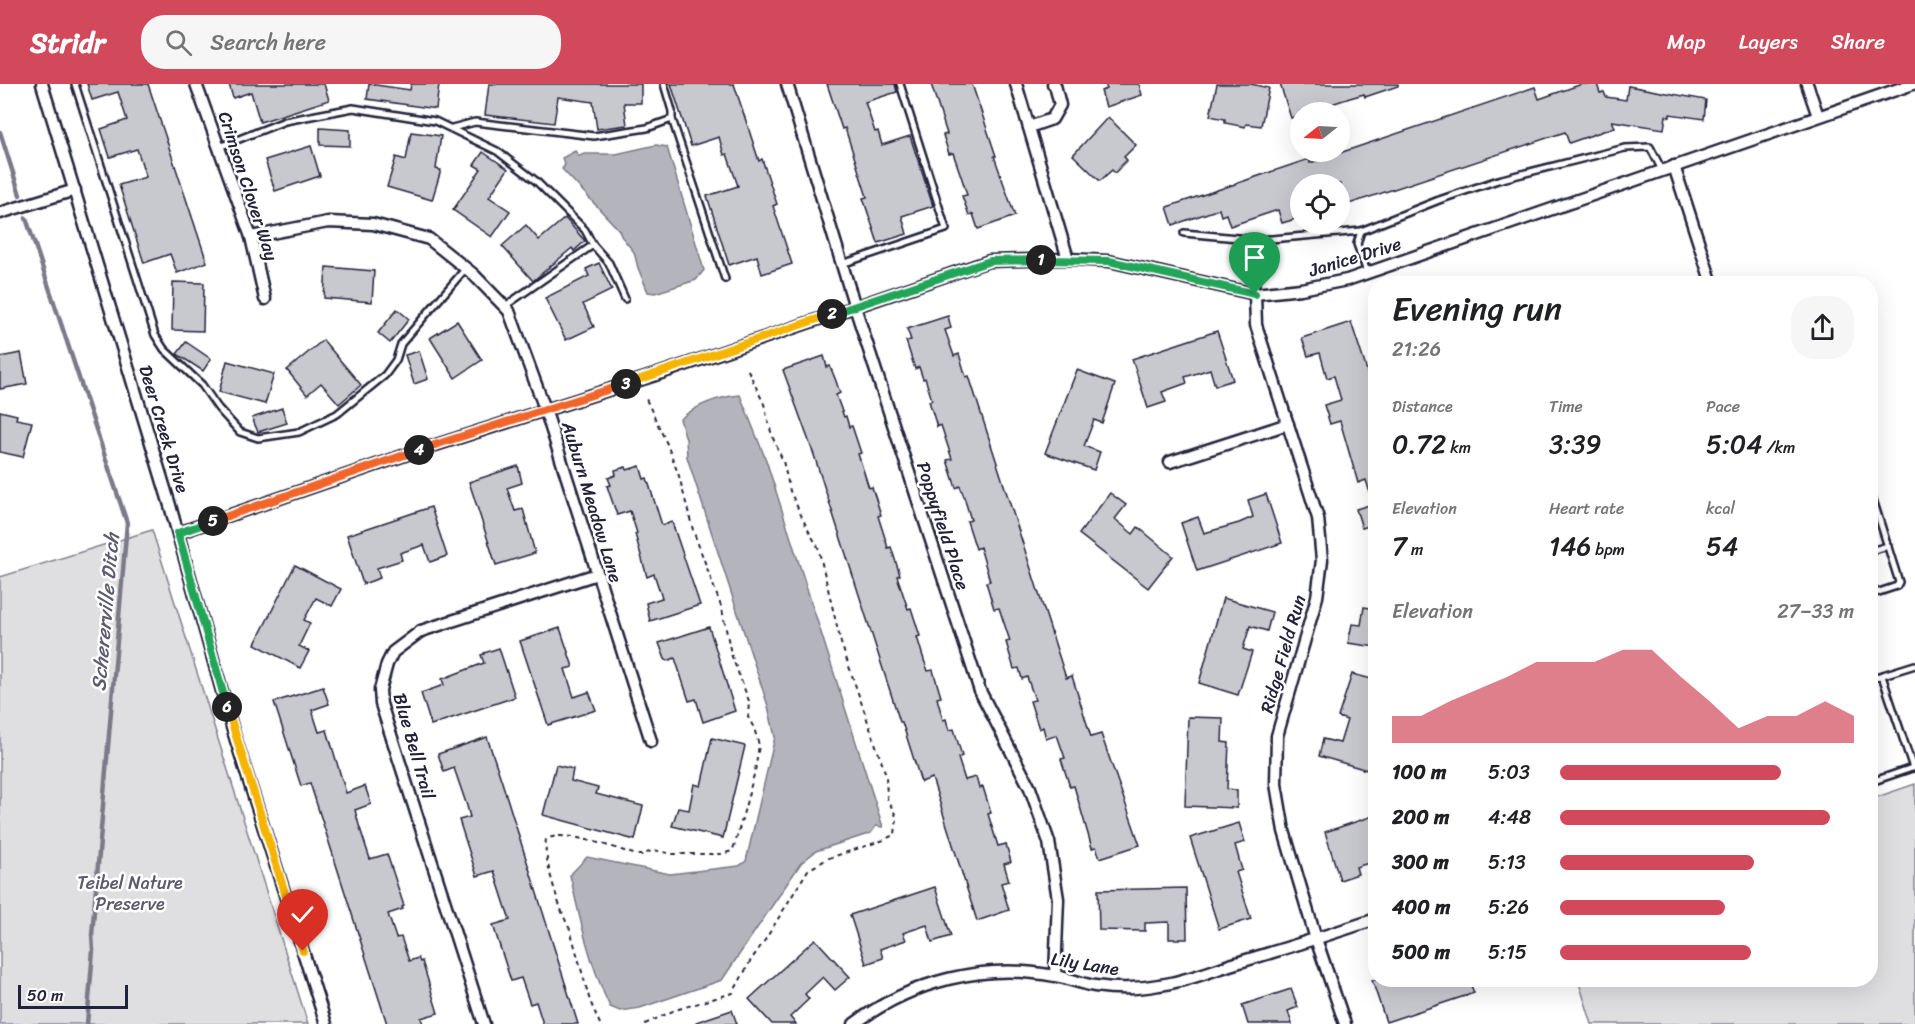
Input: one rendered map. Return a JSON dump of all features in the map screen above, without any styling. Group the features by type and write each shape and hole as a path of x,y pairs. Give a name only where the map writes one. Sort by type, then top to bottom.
{"street":[{"name":"Deer Creek Drive","path":"42,84 178,533 234,734 326,1024"},
{"name":"Crimson Clover Way","path":"196,84 250,237 265,299"},
{"name":"Poppyfield Place","path":"787,84 855,307 980,691 1030,788 1049,842 1058,899 1055,975"},
{"path":"1016,84 1068,259"},
{"path":"1029,127 1052,119 1060,105 1053,84"},
{"path":"1808,84 1818,116"},
{"name":"Janice Drive","path":"178,533 990,261 1068,259 1109,261 1255,294 1301,289 1347,280 1913,84"},
{"path":"1674,166 1709,276"},
{"path":"0,213 75,190"},
{"name":"Auburn Meadow Lane","path":"250,237 328,222 373,224 429,239 466,268 509,311 545,409 651,741"},
{"name":"Ridge Field Run","path":"1255,294 1256,325 1318,518 1322,560 1317,597 1277,736 1276,784 1284,831 1316,939 1345,1024"},
{"path":"1170,462 1288,424"},
{"name":"Blue Bell Trail","path":"484,1024 381,704 380,690 383,677 393,652 421,631 597,574"},
{"name":"Lily Lane","path":"854,1024 919,987 970,974 1004,970 1055,975 1096,986 1158,986 1184,980 1368,922"}],"lane":[{"path":"75,84 155,335 164,349 202,385 218,408 240,432 258,438 299,432 337,414 385,375 396,360 401,344 466,268"},
{"path":"664,84 672,119 726,279"},
{"path":"842,264 946,229 900,84"},
{"path":"219,147 285,121 353,108 435,121 496,151 536,181 585,230 593,245 609,263 624,299"},
{"path":"452,128 460,124 475,122 594,136 647,128 672,119"},
{"path":"1184,232 1259,240 1361,231 1439,200 1498,180 1625,148 1650,147 1662,170"},
{"path":"1361,231 1357,244 1367,272"},
{"path":"1255,294 1259,240"},
{"path":"505,306 593,245"},
{"path":"1878,519 1899,582 1897,586 1878,592"},
{"path":"1878,549 1888,546"},
{"path":"1878,677 1915,665"},
{"path":"1878,779 1914,768 1882,676"}],"path":[{"path":"645,1024 675,1010 733,993 751,960 808,870 829,858 890,838 897,828 897,818 887,798 886,775 845,654 818,547 790,491 783,461 772,436 764,404 746,366"},
{"path":"600,1024 590,1001 570,928 563,918 545,852 546,840 552,836 571,837 637,855 654,850 672,854 722,854 732,851 759,750 757,737 748,717 748,701 731,654 722,609 693,530 679,476 646,399"}],"green space":[{"name":"Teibel Nature Preserve","path":"152,530 308,1024 0,1024 0,577"},
{"path":"1915,784 1915,1024 1592,1024 1580,987 1878,987 1878,797"}],"shaded area":[{"path":"656,145 667,147 704,270 696,280 655,293 648,292 634,252 619,230 562,169 565,165 562,158 575,151 579,156 616,154"},
{"path":"740,395 766,460 883,827 876,826 871,833 816,851 801,863 722,980 640,1008 620,1011 610,1007 591,959 570,875 587,857 670,874 739,866 746,861 775,737 768,706 687,457 686,439 680,419 708,402"}],"building":[{"path":"87,84 148,84 207,262 177,273 170,254 144,263 119,185 146,177 137,149 110,157 101,129 127,120 118,92 92,100"},
{"path":"229,84 324,84 329,100 260,122 251,92 233,98"},
{"path":"369,84 410,90 411,84 439,84 436,109 367,99"},
{"path":"489,84 641,84 641,103 624,103 627,125 597,129 593,102 558,97 554,123 485,115"},
{"path":"671,84 734,84 759,161 762,159 777,204 773,206 792,264 762,274 757,256 729,265 707,196 738,186 727,154 724,155 719,137 691,146"},
{"path":"827,84 895,84 897,92 865,102 882,145 910,136 933,206 902,216 907,234 878,243 863,198 867,197 845,128 842,129"},
{"path":"931,84 972,84 1015,216 978,229 973,214 969,215 962,196 967,195 953,153 949,154 943,135 947,134"},
{"path":"1105,84 1139,84 1142,95 1106,107 1101,91 1107,89"},
{"path":"1217,84 1251,84 1269,88 1261,126 1246,124 1245,127 1225,123 1225,119 1210,116"},
{"path":"1280,84 1398,84 1398,86 1365,97 1364,94 1338,102 1290,102 1290,115"},
{"path":"1582,84 1597,84 1600,93 1604,92 1606,97 1626,100 1628,86 1706,100 1704,119 1670,114 1670,117 1666,116 1664,129 1612,121 1615,127 1569,143 1565,132 1350,204 1350,174 1290,174 1290,221 1282,223 1278,210 1230,226 1226,214 1221,216 1219,209 1173,225 1167,207 1300,162 1350,162 1350,149 1535,87 1539,99"},
{"path":"1108,117 1136,145 1124,157 1127,160 1115,173 1112,170 1100,181 1073,155"},
{"path":"320,128 350,130 350,146 320,145"},
{"path":"411,132 441,136 436,169 441,170 432,200 387,187 396,157 406,160"},
{"path":"311,146 320,176 275,191 265,160"},
{"path":"483,152 508,169 489,197 510,211 492,237 453,210 481,169 474,165"},
{"path":"565,218 585,241 574,251 572,248 533,281 502,246 526,225 539,240"},
{"path":"599,263 612,290 583,304 594,327 566,340 545,298 589,276 586,269"},
{"path":"326,267 374,271 372,302 324,298"},
{"path":"173,282 204,283 203,331 172,330"},
{"path":"397,309 409,319 390,343 378,333"},
{"path":"948,316 951,328 945,330 954,356 959,354 966,377 969,376 1066,678 1072,676 1091,737 1101,734 1140,845 1100,858 1096,847 1092,848 1074,786 1070,787 1061,759 1065,758 1057,735 1046,739 1043,727 1039,729 1030,701 1035,700 1027,677 1022,679 1019,668 1014,669 1006,642 1010,641 999,608 994,609 986,582 990,581 980,547 976,549 967,521 971,520 964,497 960,486 956,488 947,460 952,459 941,425 937,427 925,378 923,379 919,367 915,369 906,341 911,340 907,329"},
{"path":"457,321 482,360 455,378 430,338"},
{"path":"1351,322 1368,374 1368,487 1366,480 1358,483 1340,421 1330,424 1324,405 1341,400 1334,376 1327,378 1320,353 1308,356 1302,338"},
{"path":"1217,331 1233,380 1215,386 1210,369 1185,377 1187,383 1162,392 1166,402 1148,408 1132,359"},
{"path":"323,340 361,385 339,404 321,383 307,395 287,370"},
{"path":"186,342 211,359 203,371 177,354"},
{"path":"419,351 428,379 414,384 405,355"},
{"path":"21,353 27,384 0,389 0,357"},
{"path":"824,356 840,393 836,395 844,417 846,416 849,427 852,426 861,453 858,454 881,515 878,516 888,548 891,547 900,575 897,576 920,636 917,637 924,660 928,671 933,670 941,697 937,698 943,720 946,719 949,730 954,729 962,756 958,758 965,780 976,777 979,788 983,787 991,813 988,814 998,846 1006,844 1011,862 1004,864 1009,881 1001,883 1009,910 977,921 932,778 921,782 814,455 783,370"},
{"path":"227,361 274,374 265,404 219,392"},
{"path":"1077,370 1115,384 1102,423 1094,420 1084,446 1100,452 1094,470 1045,453"},
{"path":"282,408 287,423 258,432 252,418"},
{"path":"0,411 17,415 16,419 32,422 23,457 0,452"},
{"path":"518,466 522,483 507,488 515,511 523,509 535,553 496,565 469,482"},
{"path":"640,466 644,479 647,478 662,525 672,522 700,605 650,621 646,603 662,598 654,574 647,577 630,511 617,515 607,486 611,485 608,478 616,475 615,470 626,467 627,470"},
{"path":"1110,493 1126,505 1115,519 1133,534 1138,527 1173,556 1148,588 1079,534"},
{"path":"1266,494 1282,543 1197,571 1181,523 1198,517 1204,533 1239,523 1253,517 1248,500"},
{"path":"1368,505 1368,526 1362,528 1356,509"},
{"path":"431,507 447,556 430,562 424,545 400,553 402,560 377,568 380,578 363,584 347,535"},
{"path":"295,565 341,589 332,606 316,598 304,620 310,623 299,646 309,651 300,668 255,644"},
{"path":"1223,598 1272,612 1267,631 1250,626 1243,649 1252,652 1238,695 1199,683"},
{"path":"1364,607 1368,608 1368,646 1348,643 1352,624 1361,625"},
{"path":"709,627 735,711 703,722 696,699 689,701 675,658 667,661 659,643"},
{"path":"560,628 573,667 565,669 574,697 589,692 596,710 548,725 520,641"},
{"path":"499,648 515,697 431,725 421,693 444,685 442,679 484,663 481,655"},
{"path":"1352,674 1368,678 1367,770 1319,756 1323,739 1340,743 1347,720 1338,717"},
{"path":"323,687 329,704 312,710 319,732 327,730 346,793 365,786 371,804 355,810 359,825 370,859 387,854 404,906 403,909 388,914 396,938 401,937 409,961 418,958 420,962 422,961 438,1013 421,1018 423,1024 387,1024 310,783 301,786 274,702"},
{"path":"1188,717 1223,718 1222,742 1229,743 1227,789 1237,790 1237,808 1185,806"},
{"path":"487,737 578,1024 543,1024 536,1002 530,1004 521,978 511,981 493,925 510,920 494,871 477,876 459,820 470,817 467,806 454,768 444,772 438,754"},
{"path":"712,738 745,746 723,838 672,826 678,808 689,810 694,784 701,786"},
{"path":"556,765 573,769 571,781 598,788 596,794 643,806 635,840 543,815"},
{"path":"1368,818 1368,863 1356,867 1358,874 1340,880 1325,832"},
{"path":"1239,823 1245,842 1235,845 1242,870 1236,872 1251,919 1219,929 1190,838"},
{"path":"935,887 951,936 932,942 927,925 903,933 906,940 880,949 883,958 866,964 850,915"},
{"path":"1186,888 1187,939 1169,939 1169,922 1145,923 1145,931 1099,930 1098,890"},
{"path":"815,939 850,977 835,990 823,977 805,994 809,999 790,1017 796,1024 772,1024 749,999"},
{"path":"1374,987 1472,987 1474,993 1386,1022"},
{"path":"1291,989 1298,1007 1288,1011 1292,1024 1248,1024 1242,1005"},
{"path":"732,1010 737,1024 696,1024 696,1022"}],"waterway":[{"name":"Schererville Ditch","path":"0,132 20,195"},
{"name":"Schererville Ditch","path":"26,218 127,523 92,935 93,950 87,1024"}],"route":[{"path":"303,951 234,734 178,533 518,417 655,375 990,261 1068,259 1109,261 1255,294"}]}
